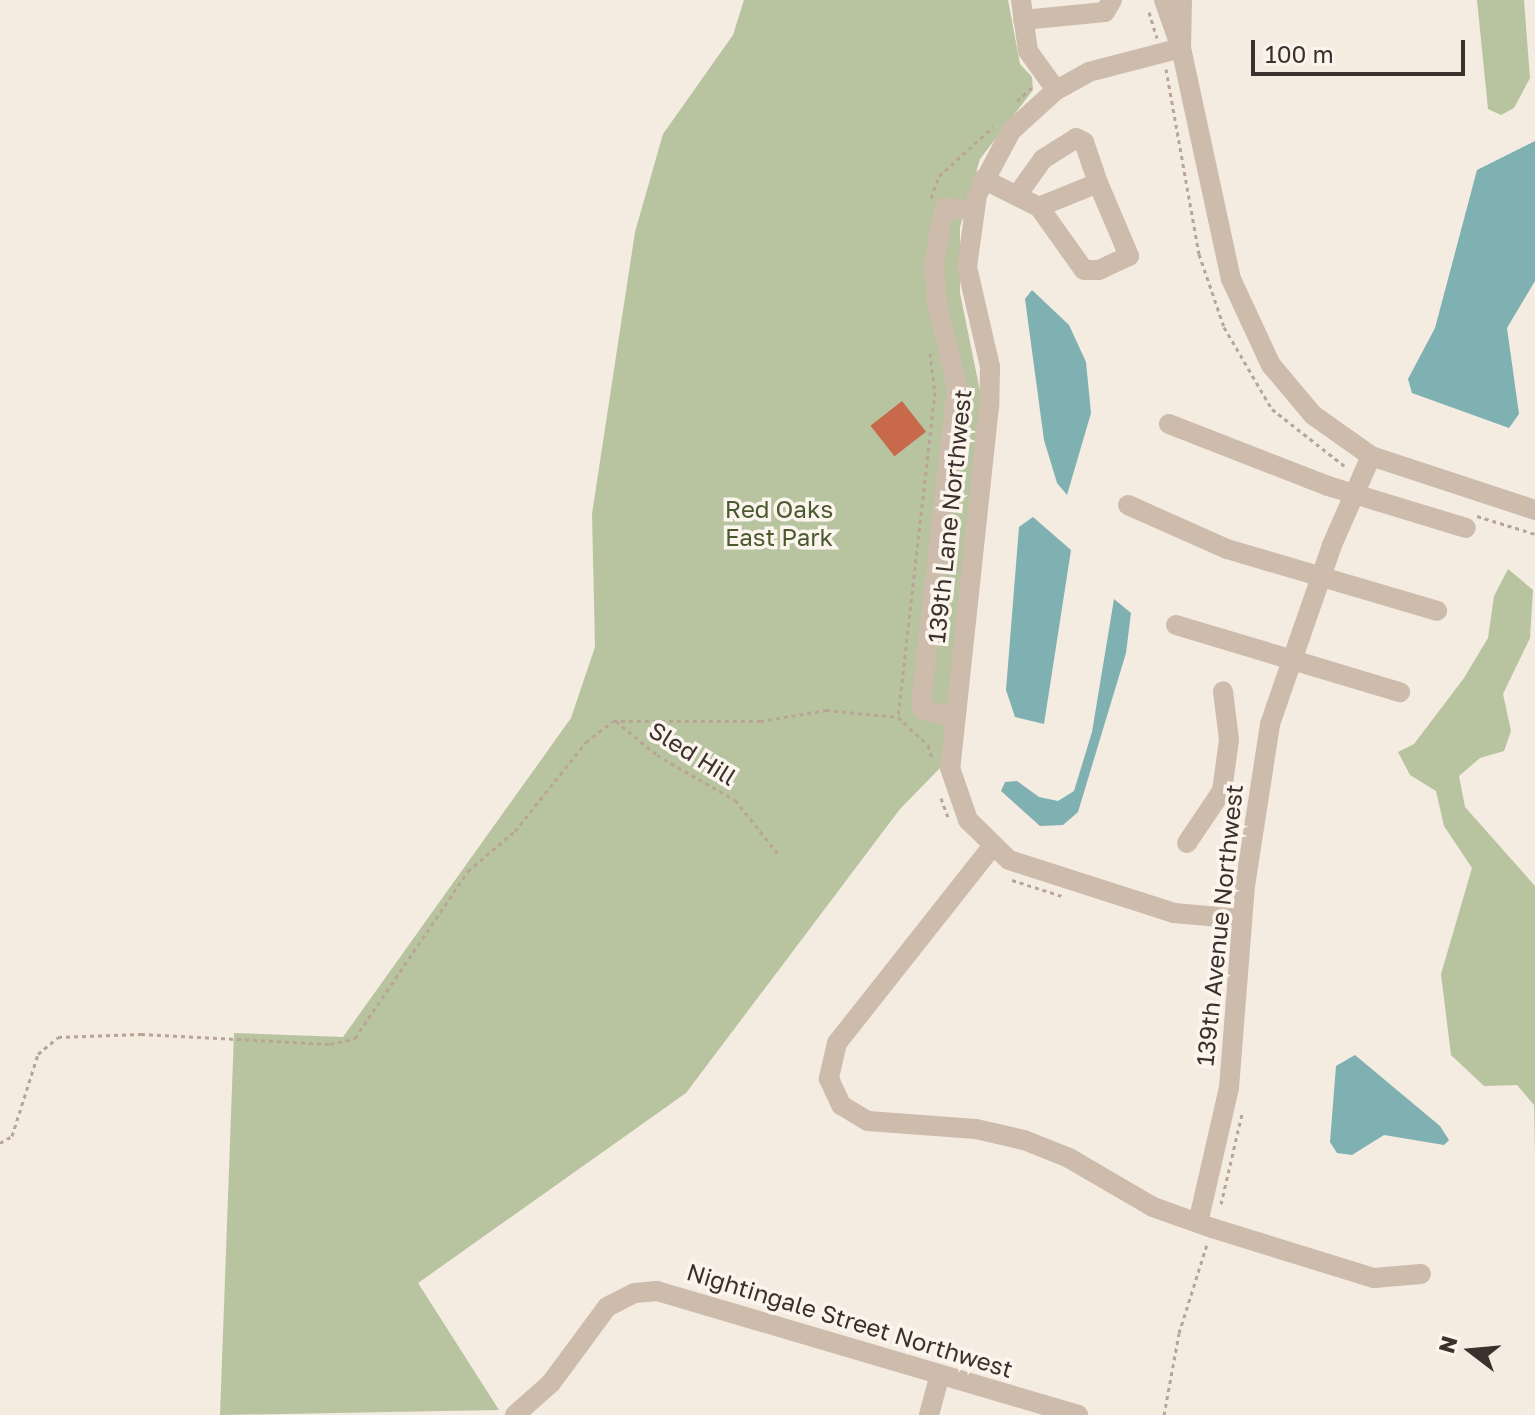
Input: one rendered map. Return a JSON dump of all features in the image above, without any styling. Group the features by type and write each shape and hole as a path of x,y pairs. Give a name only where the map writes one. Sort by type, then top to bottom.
{"street":[{"path":"1056,90 1028,51 1022,10 1105,12 1112,0"},
{"path":"1164,0 1181,48 1222,249 1254,336 1313,415 1371,456 1535,510"},
{"path":"1181,48 1182,0"},
{"name":"139th Lane Northwest","path":"991,848 968,820 950,768 953,717 986,440 990,367 967,267 973,210 983,179 1011,131 1056,90 1110,65 1181,48"},
{"path":"983,179 1039,207 1084,270 1099,270 1129,256 1131,248 1098,183 1084,142 1076,138 1043,159 1018,194"},
{"path":"1039,207 1098,183"},
{"path":"953,717 923,710 921,703 955,436 956,375 937,305 934,263 944,208 973,210"},
{"path":"1169,424 1353,494 1466,528"},
{"path":"955,436 986,440"},
{"name":"139th Avenue Northwest","path":"1207,1227 1229,1088 1242,919 1261,772 1290,660 1353,494 1371,456"},
{"path":"1128,505 1227,549 1437,611"},
{"path":"1176,625 1400,692"},
{"path":"1187,843 1216,804 1227,766 1223,691"},
{"path":"1227,766 1261,772"},
{"path":"1242,919 1158,909 1038,873 991,848 837,1043 832,1089 853,1116 868,1121 976,1129 1048,1148 1153,1207 1207,1227 1374,1278 1421,1274"},
{"name":"Nightingale Street Northwest","path":"515,1415 551,1383 594,1320 635,1293 676,1295 1078,1415"},
{"path":"929,1415 940,1374"}],"path":[{"path":"1146,0 1157,39"},
{"path":"0,1143 15,1129 38,1054 58,1037 141,1034 330,1044 355,1038 385,1002 468,871 525,821 586,742 616,721 760,721 826,710 898,717"},
{"name":"Sled Hill","path":"616,721 657,755 700,775 744,807 779,855"},
{"path":"1164,1415 1179,1333 1242,1110"}],"green space":[{"name":"Red Oaks East Park","path":"744,0 1008,0 1020,64 1032,77 1033,90 980,159 960,227 960,293 981,396 941,767 900,809 686,1093 418,1283 499,1410 220,1415 234,1033 343,1037 571,718 595,647 592,514 635,232 663,134 733,35"},
{"path":"1477,0 1524,0 1530,78 1514,108 1501,115 1488,109"},
{"path":"1508,569 1533,590 1530,638 1503,694 1511,731 1504,751 1480,758 1459,776 1465,807 1535,886 1535,1155 1534,1105 1517,1085 1484,1086 1451,1055 1441,974 1472,868 1444,826 1436,791 1410,775 1398,752 1414,744 1464,678 1488,638 1494,596"}],"water":[{"path":"1535,141 1535,281 1507,328 1519,414 1509,428 1412,393 1408,379 1435,328 1477,170"},
{"path":"1032,290 1069,325 1086,362 1091,413 1067,495 1057,483 1044,440 1025,299"},
{"path":"1033,517 1071,550 1044,724 1015,717 1006,690 1019,527"},
{"path":"1114,599 1131,613 1126,653 1078,812 1063,825 1040,826 1001,791 1005,782 1017,781 1039,797 1058,801 1074,791 1092,732"},
{"path":"1355,1055 1440,1126 1449,1140 1444,1145 1384,1135 1352,1155 1337,1153 1330,1142 1336,1066"}],"building":[{"path":"902,401 926,432 894,456 870,426"}]}
